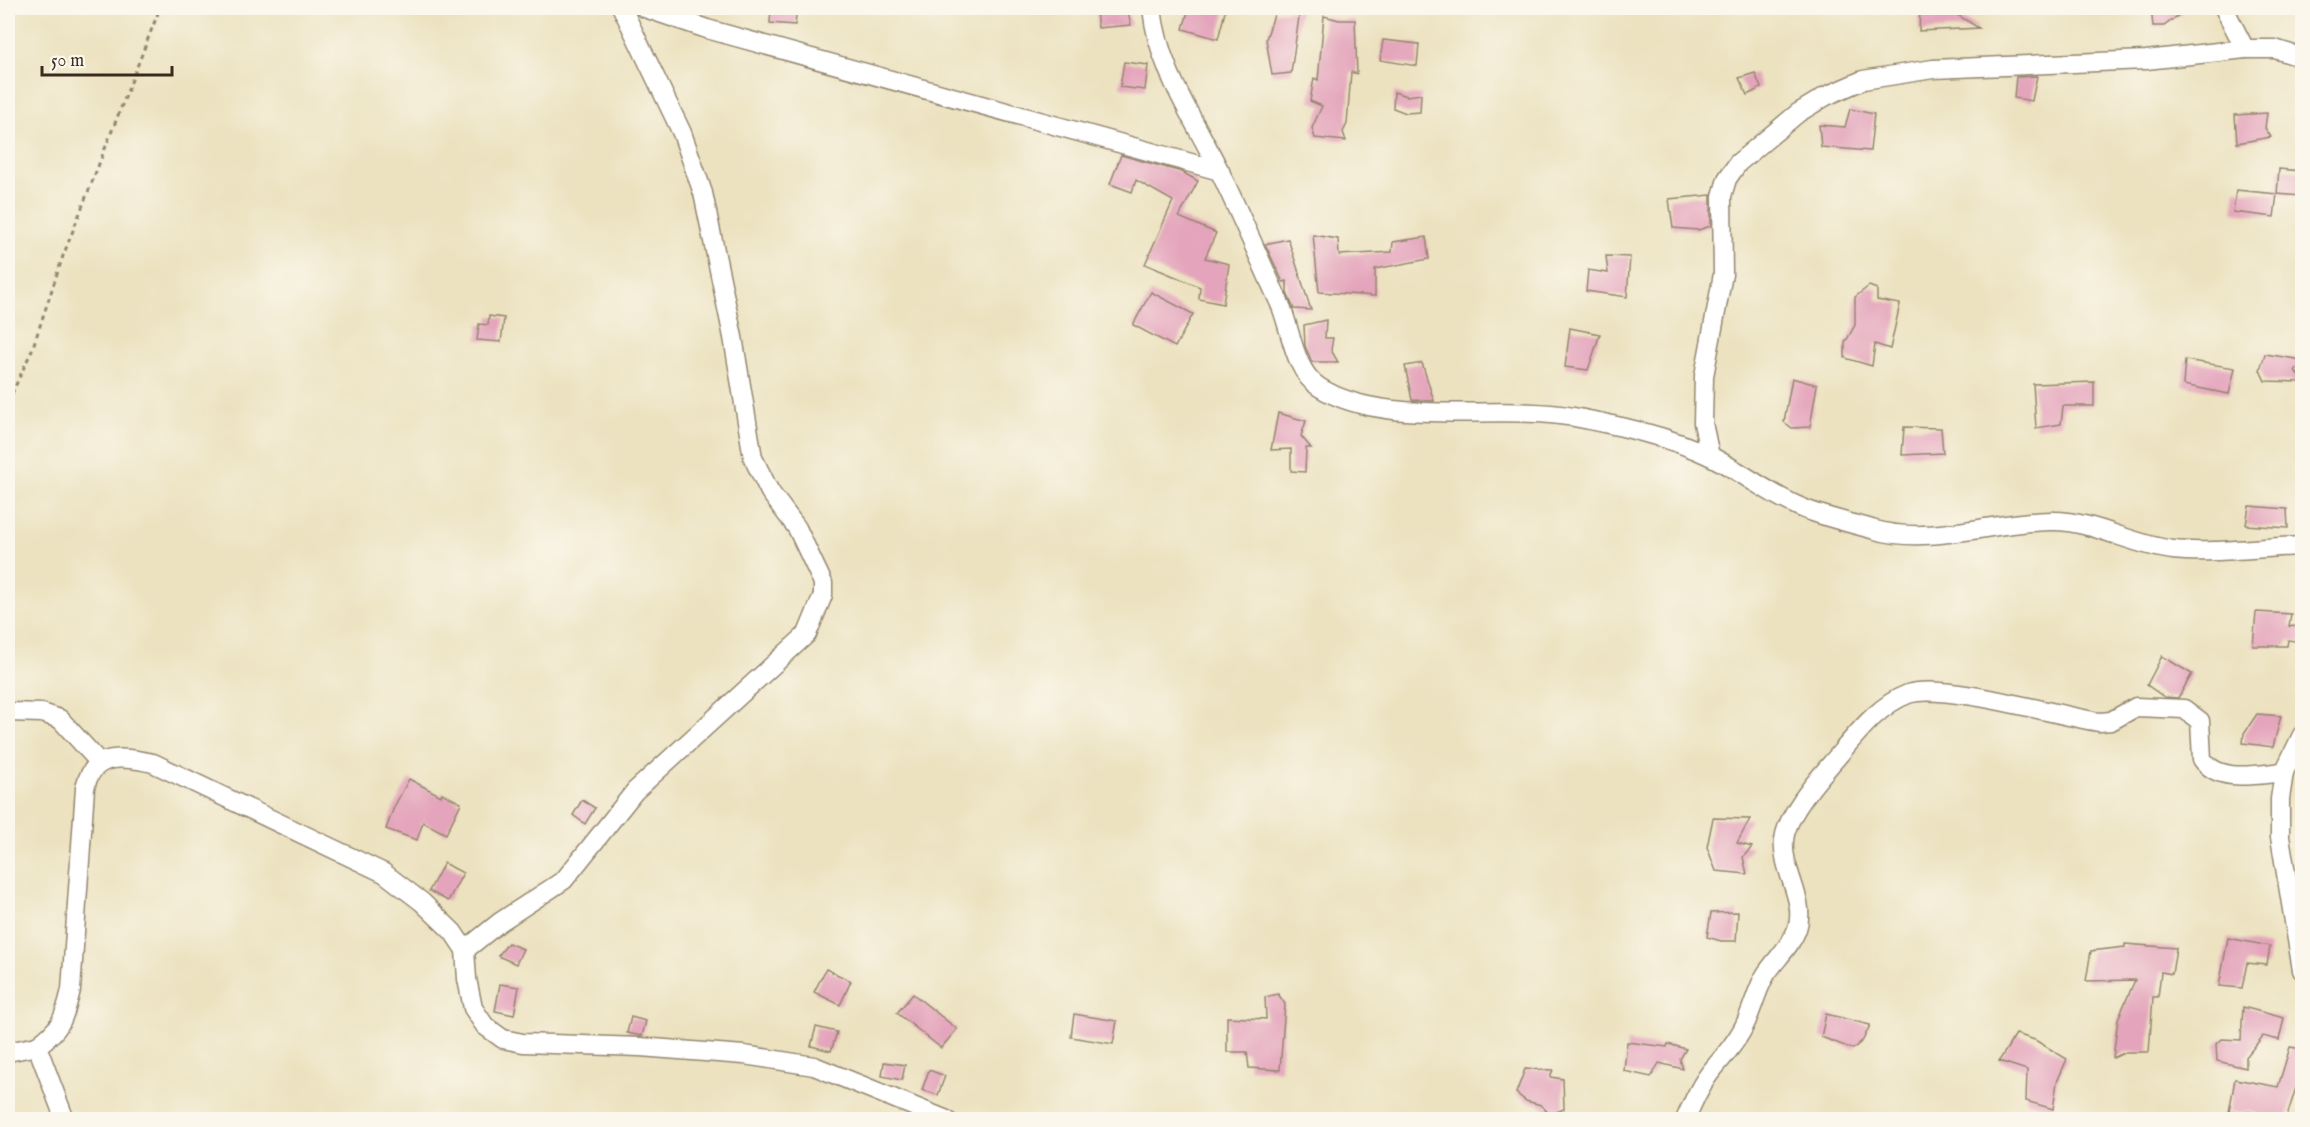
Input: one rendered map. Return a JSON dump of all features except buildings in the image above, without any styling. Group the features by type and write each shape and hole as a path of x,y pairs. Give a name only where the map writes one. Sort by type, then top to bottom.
{"street":[{"path":"465,950 500,922 564,880 635,791 807,634 823,596 823,583 796,528 770,492 753,458 735,348 703,193 677,124 622,8"},
{"path":"645,8 707,29 1220,171"},
{"path":"1152,8 1157,43 1172,81 1220,171 1286,316 1303,370 1315,385 1336,396 1363,405 1455,413 1521,412 1568,416 1636,429 1710,456 1799,507 1881,532 1933,534 2051,520 2076,522 2125,540 2174,550 2302,546"},
{"path":"2224,8 2245,49"},
{"path":"1710,456 1703,423 1704,376 1723,274 1722,196 1727,178 1738,163 1798,113 1826,96 1863,80 1895,73 1933,69 2146,60 2245,49 2275,49 2300,57 2302,61"},
{"path":"1685,1119 1713,1069 1729,1053 1743,1030 1765,975 1797,929 1799,914 1784,854 1783,839 1792,819 1817,780 1864,726 1893,701 1909,693 1927,691 1959,694 2100,722 2112,721 2136,707 2184,710 2200,721 2202,759 2216,772 2234,775 2284,772"},
{"path":"8,712 42,713 60,719 100,763"},
{"path":"2302,735 2284,772 2280,799 2280,837 2302,970"},
{"path":"8,1052 37,1046 55,1033 64,1019 71,990 85,788 88,773 100,763 117,758 153,763 384,873 422,902 453,932 465,950 467,979 473,1008 485,1026 503,1039 524,1043 639,1047 744,1055 814,1066 948,1119"},
{"path":"37,1046 64,1119"}],"path":[{"path":"8,402 32,350 63,256 160,8"}]}
